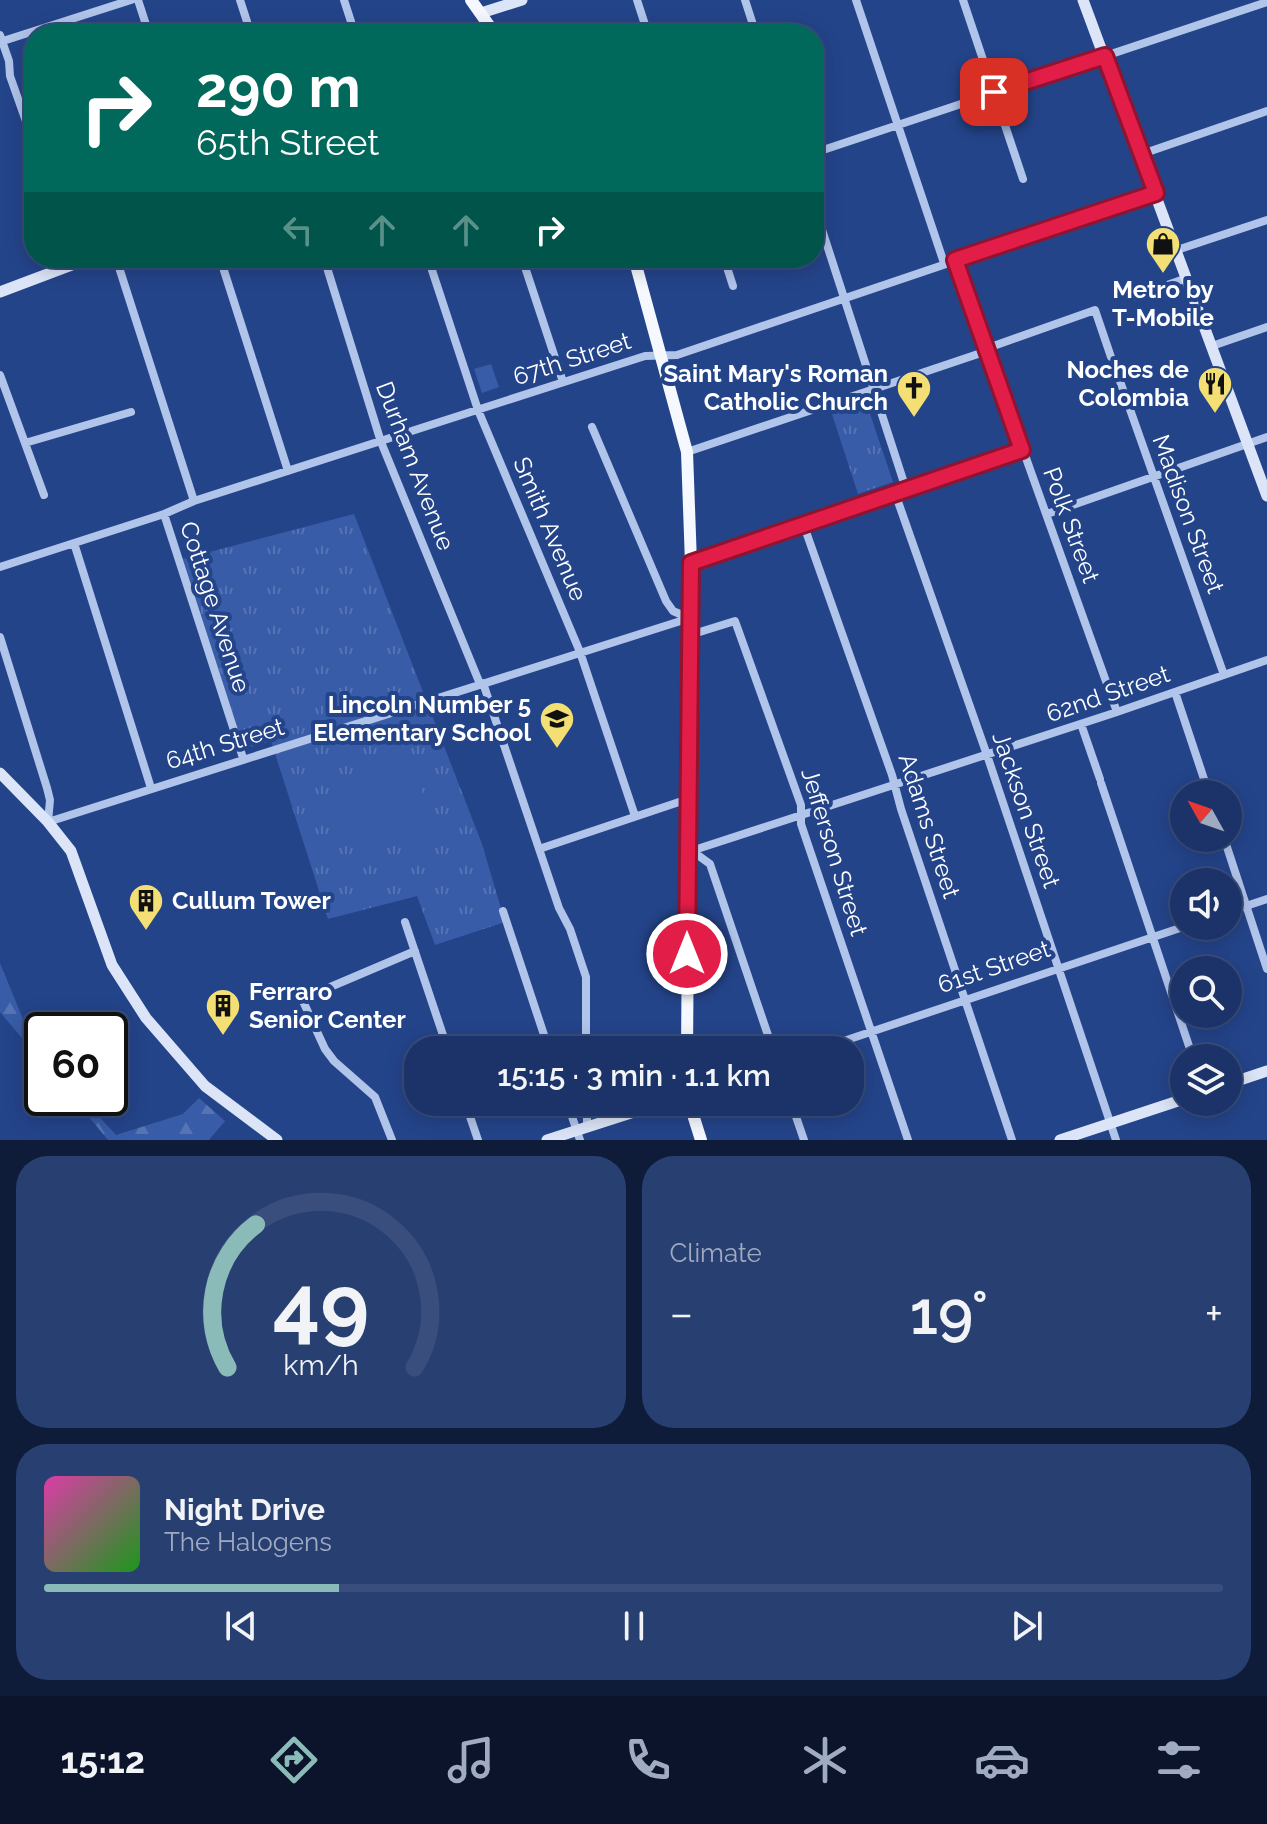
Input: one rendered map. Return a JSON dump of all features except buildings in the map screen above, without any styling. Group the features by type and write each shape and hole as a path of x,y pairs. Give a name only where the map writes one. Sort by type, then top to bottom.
{"main road":[{"path":"471,0 488,24"},
{"path":"637,268 687,452 691,563 687,1036"},
{"path":"693,1116 701,1140"}],"street":[{"path":"49,24 131,0"},
{"path":"138,0 146,24"},
{"path":"240,0 248,24"},
{"path":"344,0 352,24"},
{"path":"481,13 522,0"},
{"path":"637,0 645,24"},
{"path":"745,0 753,24"},
{"path":"856,0 944,263"},
{"path":"963,0 1023,179"},
{"path":"1083,0 1267,496"},
{"path":"824,150 1267,2"},
{"path":"24,31 1,38 9,61 5,78 24,121"},
{"path":"1142,154 1267,111"},
{"name":"67th Street","path":"0,567 164,514 194,501 645,356 677,355 1156,193"},
{"path":"1177,250 1267,220"},
{"path":"824,235 906,489"},
{"name":"Polk Street","path":"955,260 1117,712"},
{"path":"0,292 62,268"},
{"path":"119,268 194,501"},
{"path":"223,268 288,471"},
{"name":"Durham Avenue","path":"327,268 381,442 481,683 586,977 586,1036"},
{"name":"Smith Avenue","path":"431,268 478,410 580,652 635,816"},
{"path":"525,268 563,382"},
{"path":"727,268 733,286"},
{"path":"1133,297 1187,278"},
{"path":"687,452 981,353 1095,310 1111,357"},
{"path":"1212,346 1267,327"},
{"name":"Madison Street","path":"1115,367 1224,675"},
{"path":"0,375 44,495"},
{"path":"25,443 131,412"},
{"path":"592,427 666,601 673,611 690,618"},
{"path":"1047,514 1267,437"},
{"path":"691,563 1022,450"},
{"name":"Jackson Street","path":"895,493 1116,1140"},
{"name":"Cottage Avenue","path":"164,514 243,758"},
{"name":"Adams Street","path":"804,526 1012,1140"},
{"path":"74,543 151,788"},
{"name":"64th Street","path":"48,822 690,618"},
{"name":"Jefferson Street","path":"690,635 735,621 801,805 801,824 908,1140"},
{"path":"0,637 47,788 50,800 48,822"},
{"name":"62nd Street","path":"688,852 1267,660"},
{"path":"1175,692 1204,780"},
{"path":"1081,724 1188,1044"},
{"path":"0,773 48,822 71,851 112,965 146,1018 205,1086 277,1140"},
{"path":"539,849 688,799"},
{"path":"688,852 710,864 768,1036"},
{"path":"1229,852 1267,969"},
{"path":"1242,907 1267,899"},
{"path":"503,911 544,1036"},
{"path":"405,922 443,1036"},
{"name":"61st Street","path":"857,1036 1170,932"},
{"path":"392,1140 375,1097 334,1061 325,1049 302,999 415,951"},
{"path":"1242,1079 1267,1071"},
{"path":"1060,1140 1170,1104"},
{"path":"470,1116 478,1140"},
{"path":"547,1140 626,1116"},
{"path":"796,1116 804,1140"}],"green space":[{"path":"491,364 499,387 482,393 474,369"},
{"path":"866,402 893,482 858,494 832,414"},
{"path":"354,514 482,844 505,922 435,945 417,896 328,919 271,741 247,748 243,745 183,559"},
{"path":"395,748 409,766 438,823 415,840 389,843 363,836 338,820 323,798 362,766"},
{"path":"0,963 24,1022 24,1041 0,1012"},
{"path":"199,1098 225,1121 209,1140 108,1140 88,1116 99,1116 116,1135 183,1114"}],"place":[{"name":"Metro by T-Mobile","path":"1163,275"},
{"name":"Noches de Colombia","path":"1215,415"},
{"name":"Saint Mary's Roman Catholic Church","path":"914,419"},
{"name":"Lincoln Number 5 Elementary School","path":"557,750"},
{"name":"Cullum Tower","path":"146,932"},
{"name":"Ferraro Senior Center","path":"223,1037"}],"route":[{"path":"687,954 691,563 1022,450 955,260 1156,193 1105,56 994,92"}]}
